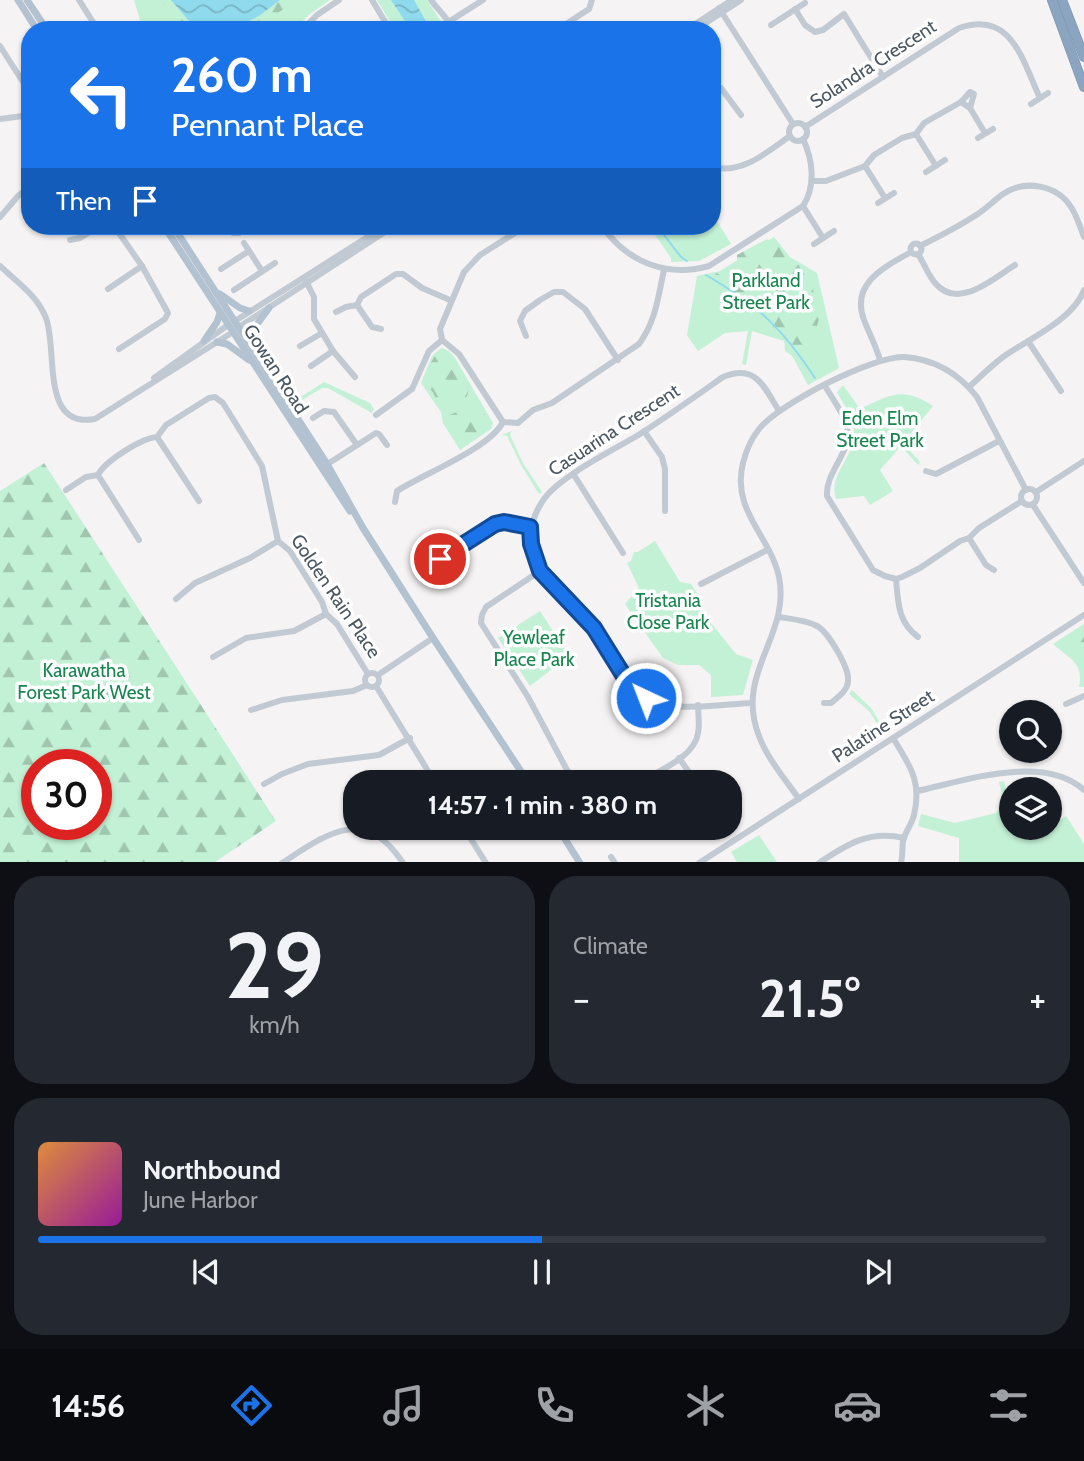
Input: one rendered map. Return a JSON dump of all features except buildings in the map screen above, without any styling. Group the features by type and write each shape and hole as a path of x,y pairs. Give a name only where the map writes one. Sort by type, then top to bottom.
{"highway":[{"path":"1052,0 1084,87"},
{"path":"1062,0 1084,57"}],"main road":[{"path":"18,0 31,21"},
{"path":"27,0 41,21"},
{"name":"Gowan Road","path":"170,235 220,313 249,343 363,528 520,770"},
{"name":"Gowan Road","path":"179,235 216,292 252,363 324,466"},
{"path":"216,292 249,311"},
{"path":"249,343 251,331 269,308"},
{"path":"204,341 220,313"},
{"path":"217,342 227,344 252,363"},
{"path":"566,840 579,862"}],"street":[{"path":"79,0 92,21"},
{"path":"311,21 339,0"},
{"path":"372,0 385,21"},
{"path":"431,0 450,21 483,0"},
{"path":"706,21 732,0"},
{"path":"701,21 741,0"},
{"path":"571,21 589,9 594,1"},
{"path":"771,25 805,3"},
{"path":"795,9 805,25 815,32 823,30 842,11 883,76"},
{"path":"720,10 793,124"},
{"name":"Solandra Crescent","path":"805,127 959,27 974,22 988,23 1000,28 1010,37 1040,98"},
{"path":"0,46 21,79"},
{"path":"721,88 741,115"},
{"path":"812,181 825,181 865,166 874,155 902,138 916,134 924,123 961,102 970,92 974,94 970,108"},
{"path":"1031,104 1048,93"},
{"path":"961,102 970,108 985,134"},
{"path":"0,119 21,116"},
{"path":"609,235 631,255 664,270 693,270 709,266 803,206 809,197 812,181 803,139 807,132 801,123 793,124"},
{"path":"793,124 789,131 790,136 794,140 803,139"},
{"path":"978,138 993,129"},
{"path":"916,134 936,166"},
{"path":"721,168 735,169 748,164 790,136"},
{"path":"926,172 945,160"},
{"path":"865,166 885,198"},
{"path":"880,360 861,311 863,289 869,280 879,271 974,217 1004,193 1030,185 1052,190 1071,206 1084,237"},
{"path":"878,203 894,193"},
{"path":"0,217 21,194"},
{"path":"803,206 823,238"},
{"path":"814,244 834,231"},
{"path":"70,240 85,235"},
{"path":"119,349 165,319 168,313 142,266 120,235"},
{"path":"2,271 32,294 47,320 55,387 60,403 72,418 82,421 95,419 145,386 204,341 269,308 305,279 371,235"},
{"path":"145,386 179,368 217,342 249,311 379,235"},
{"path":"503,422 459,354 442,340 440,329 464,272 480,255 512,235"},
{"path":"244,243 262,271"},
{"path":"221,269 249,251"},
{"path":"917,251 936,284 946,292 959,295 971,292 1015,265"},
{"path":"234,290 275,262"},
{"path":"108,289 142,266"},
{"path":"503,422 518,423 533,410 552,402 639,345 656,314 664,270"},
{"path":"357,305 361,297 396,274 403,274 422,288 450,300"},
{"path":"305,279 314,296 314,319 333,351 355,377"},
{"path":"526,336 520,321 525,311 554,292 563,292 585,309 618,360"},
{"path":"969,387 1000,359 1062,317 1083,294"},
{"path":"336,312 357,305"},
{"path":"357,305 372,327 381,329"},
{"path":"369,336 372,327"},
{"path":"300,346 322,332"},
{"path":"376,415 412,389 429,351 442,340"},
{"path":"1028,341 1061,391"},
{"path":"312,366 333,351"},
{"path":"799,799 764,747 758,734 752,703 756,674 779,617 782,597 779,577 742,499 742,465 748,446 759,429 779,411 867,364 903,357 922,360 940,366 969,387 1026,490"},
{"name":"Casuarina Crescent","path":"530,527 544,498 554,487 644,431 723,377 734,372 752,374 759,380 779,411"},
{"path":"825,386 846,423 848,432 844,451 826,485 827,496 873,570 896,579 920,568 1022,501"},
{"name":"Golden Rain Place","path":"66,490 86,477 98,475 105,465 148,438 157,437 166,425 209,398 215,397 223,402 262,466 278,541 290,551 322,602 326,614 337,624 368,674"},
{"path":"313,418 324,411 334,412 357,446"},
{"path":"386,489 397,491 476,446 495,433 503,422"},
{"path":"644,431 662,457 665,469 665,511"},
{"path":"324,466 376,433 387,445"},
{"path":"157,437 198,501"},
{"path":"926,471 936,474 999,441"},
{"path":"1036,492 1084,461"},
{"path":"98,475 139,540"},
{"path":"574,475 623,553"},
{"path":"1033,505 1026,505 1022,501 1022,494 1026,490 1036,492"},
{"path":"395,502 397,491"},
{"path":"1033,505 1037,498 1036,492"},
{"path":"1033,505 1084,583"},
{"path":"440,559 495,524 504,522 530,527 531,544 540,571 594,628 634,690 659,704 752,703"},
{"path":"969,538 986,565 994,570"},
{"path":"176,599 195,583 250,558 278,541"},
{"path":"701,584 767,550"},
{"path":"540,571 486,607 481,623 528,697 567,770"},
{"path":"896,579 900,616 909,630 918,637"},
{"path":"213,657 246,638 293,631 326,614"},
{"name":"Palatine Street","path":"701,862 1084,615"},
{"path":"779,617 820,627 843,662 847,671 846,689 831,703 824,702"},
{"path":"378,675 433,638"},
{"path":"367,685 365,678 368,674 378,675"},
{"path":"376,686 380,680 378,675"},
{"path":"251,710 282,699 353,691 367,685 376,686"},
{"path":"376,686 427,770"},
{"path":"1066,704 1084,696"},
{"path":"660,770 689,751 698,735 698,705"},
{"path":"264,784 308,764 379,755 410,738"},
{"path":"892,738 912,769 917,791 914,814 904,838 901,862"},
{"path":"680,758 688,770"},
{"path":"917,791 1018,772 1045,772 1081,788 1084,778"},
{"path":"284,862 332,832 356,828 383,838 402,862"},
{"path":"820,862 848,843 865,837 887,835 904,838"},
{"path":"471,840 482,861"}],"green space":[{"path":"134,0 330,0 303,21 140,21"},
{"path":"162,0 297,0 266,21 177,21"},
{"path":"377,0 427,0 442,21 390,21"},
{"path":"721,228 731,244 699,261 671,262 655,235 721,235"},
{"name":"Parkland Street Park","path":"774,237 790,257 817,273 839,368 808,385 784,341 752,331 746,365 742,364 748,331 725,333 698,351 687,335 697,276 720,271"},
{"path":"767,239 779,247 787,260 803,267 812,277 814,297 821,312 817,326 802,322 780,294 763,280 749,281 737,268 737,255"},
{"path":"717,273 745,292 773,305 811,358 813,370 807,373 800,362 785,351 784,338 747,319 743,308 710,291 706,279"},
{"path":"441,348 449,351 455,358 493,423 491,429 460,450 443,423 441,412 421,383 432,356"},
{"path":"439,351 446,352 470,386 467,396 460,403 452,403 445,410 425,382 429,366"},
{"path":"324,382 370,403 374,409 372,413 328,388 322,388 297,403 296,400"},
{"name":"Eden Elm Street Park","path":"843,385 860,409 888,397 904,394 933,406 903,443 920,462 918,465 901,446 880,470 893,491 870,505 864,496 836,499 838,473 850,450 854,432 850,416 837,392"},
{"path":"473,401 479,403 488,421 484,430 463,443 451,431 449,415 457,412 460,407 466,408"},
{"path":"512,431 510,435 523,463 542,492 539,494 507,436 502,435"},
{"name":"Karawatha Forest Park West","path":"44,463 276,821 215,862 0,862 0,491"},
{"name":"Tristania Close Park","path":"655,541 680,582 691,584 711,623 736,654 753,660 743,695 711,697 711,675 699,665 678,665 663,658 625,604 639,588 627,563 631,561 634,552"},
{"name":"Yewleaf Place Park","path":"540,611 569,656 530,686 498,638"},
{"path":"1084,624 1084,687 1079,687 1079,672 1074,662 1053,644"},
{"path":"1079,631 1084,631 1084,661 1069,644"},
{"path":"852,690 871,708 886,732 884,734 869,711 849,694"},
{"path":"999,810 999,840 1062,840 1062,819 1066,816 1084,844 1084,862 959,862 959,838 918,826 921,814 955,823 996,813"},
{"path":"759,835 777,862 737,862 731,852"}],"water":[{"path":"171,0 280,0 249,21 189,21"},
{"path":"391,0 414,0 426,21 405,21"}],"waterway":[{"path":"664,235 687,261"},
{"path":"706,275 741,297 768,319 792,345 815,378"}],"route":[{"path":"440,559 495,524 504,522 530,527 531,544 540,571 594,628 627,681 646,698"}]}
